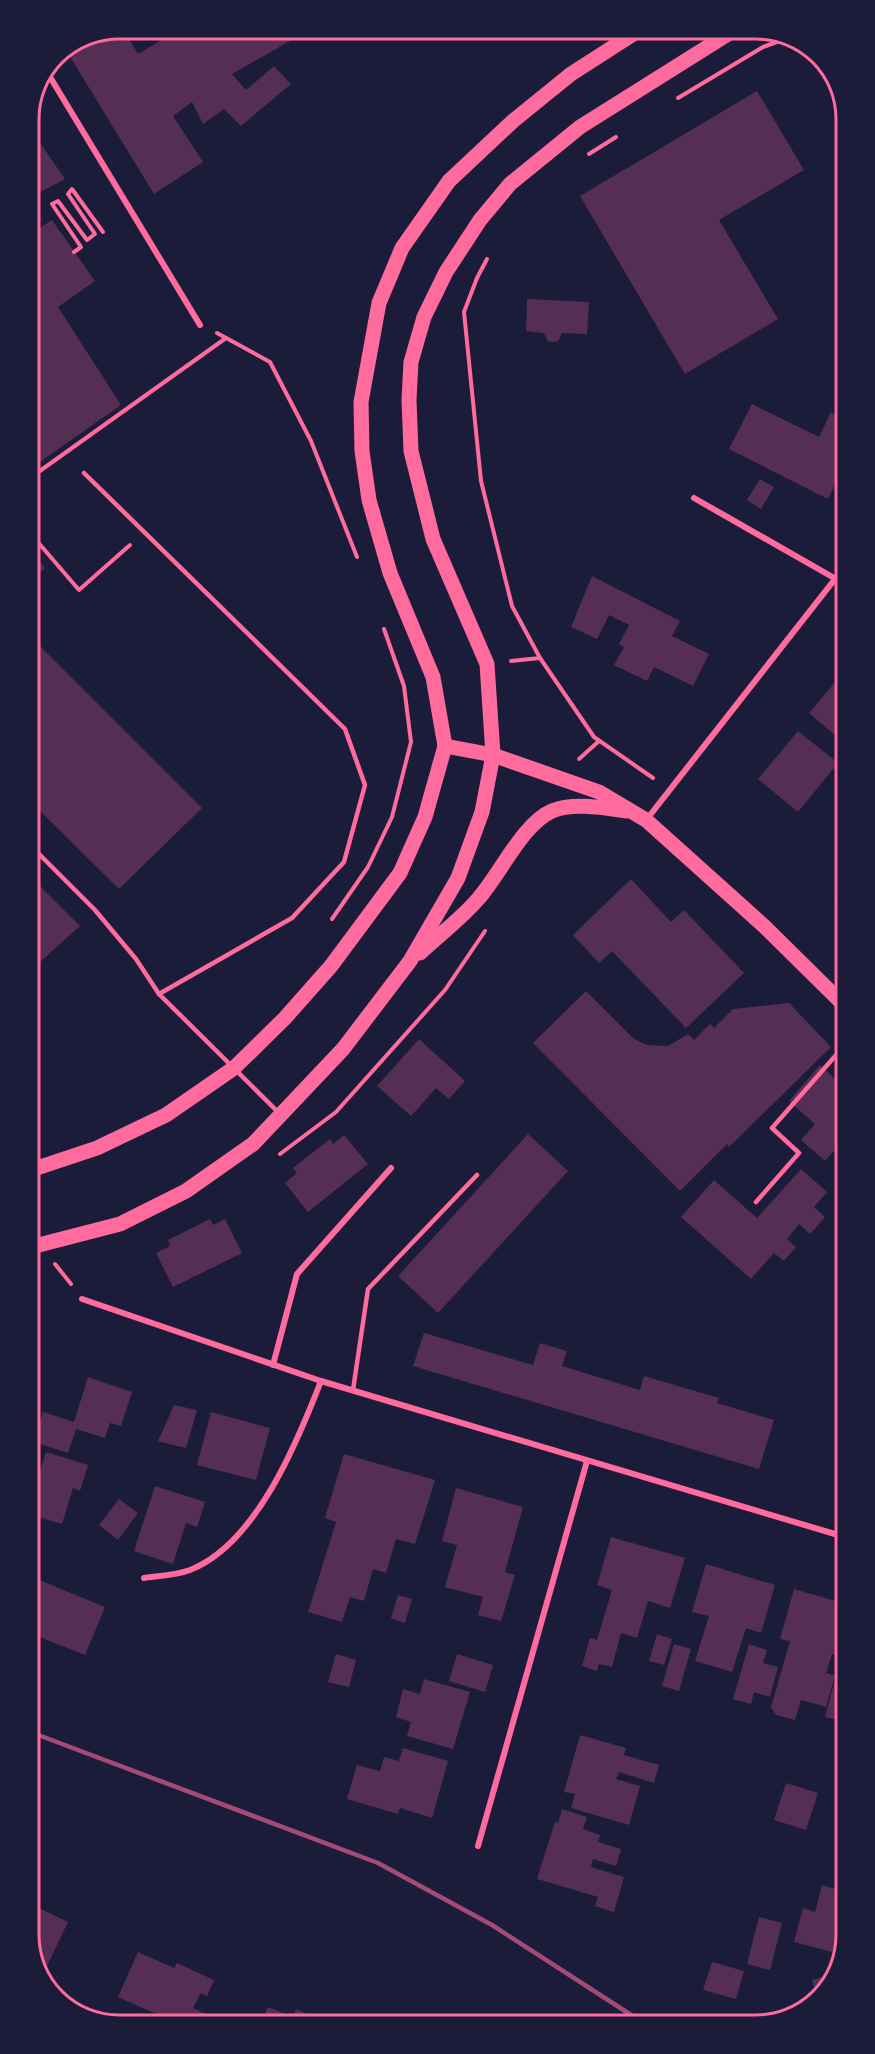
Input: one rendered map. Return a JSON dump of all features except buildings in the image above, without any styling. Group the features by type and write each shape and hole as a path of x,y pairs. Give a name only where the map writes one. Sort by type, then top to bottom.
{"main road":[{"path":"39,1167 97,1148 166,1115 234,1068 285,1018 331,966 400,873 426,817 445,746 433,677 390,573 369,500 362,450 361,402 379,303 402,248 448,181 513,121 571,74 625,39"},
{"path":"39,1245 120,1224 186,1191 253,1144 343,1049 408,964 458,878 482,812 493,755 486,664 433,539 411,451 409,400 411,362 424,317 446,272 480,220 510,184 580,127 720,39"},
{"path":"445,746 493,755 599,792 641,816 765,927 836,997"},
{"path":"408,964 478,899 512,852 540,819 553,811 572,807 641,816"}],"street":[{"path":"50,77 200,325"},
{"path":"641,816 670,790 835,579 694,498"},
{"path":"273,1365 297,1274 391,1168"},
{"path":"82,1299 321,1381 836,1534"},
{"path":"144,1578 190,1570 222,1549 265,1502 298,1440 321,1381"},
{"path":"478,1846 587,1461"}],"lane":[{"path":"84,473 345,729 365,785 344,861 292,918 159,993"},
{"path":"39,854 95,910 159,993 281,1114"},
{"path":"756,1202 799,1153 772,1128 836,1055"},
{"path":"353,1390 368,1289 477,1175"}],"path":[{"path":"672,101 763,47 777,42"},
{"path":"587,156 624,131"},
{"path":"74,252 81,247 52,204 58,201 87,240 95,234 68,194 72,189 103,232"},
{"path":"488,257 464,312 481,481 512,606 540,658 594,737 670,790"},
{"path":"200,325 270,362 311,441 362,568"},
{"path":"39,472 226,338"},
{"path":"39,543 79,590 144,532"},
{"path":"329,923 368,867 392,817 411,742 404,686 381,622"},
{"path":"55,1264 82,1299"}],"railway":[{"path":"39,1735 378,1863 492,1925 631,2015"}]}
